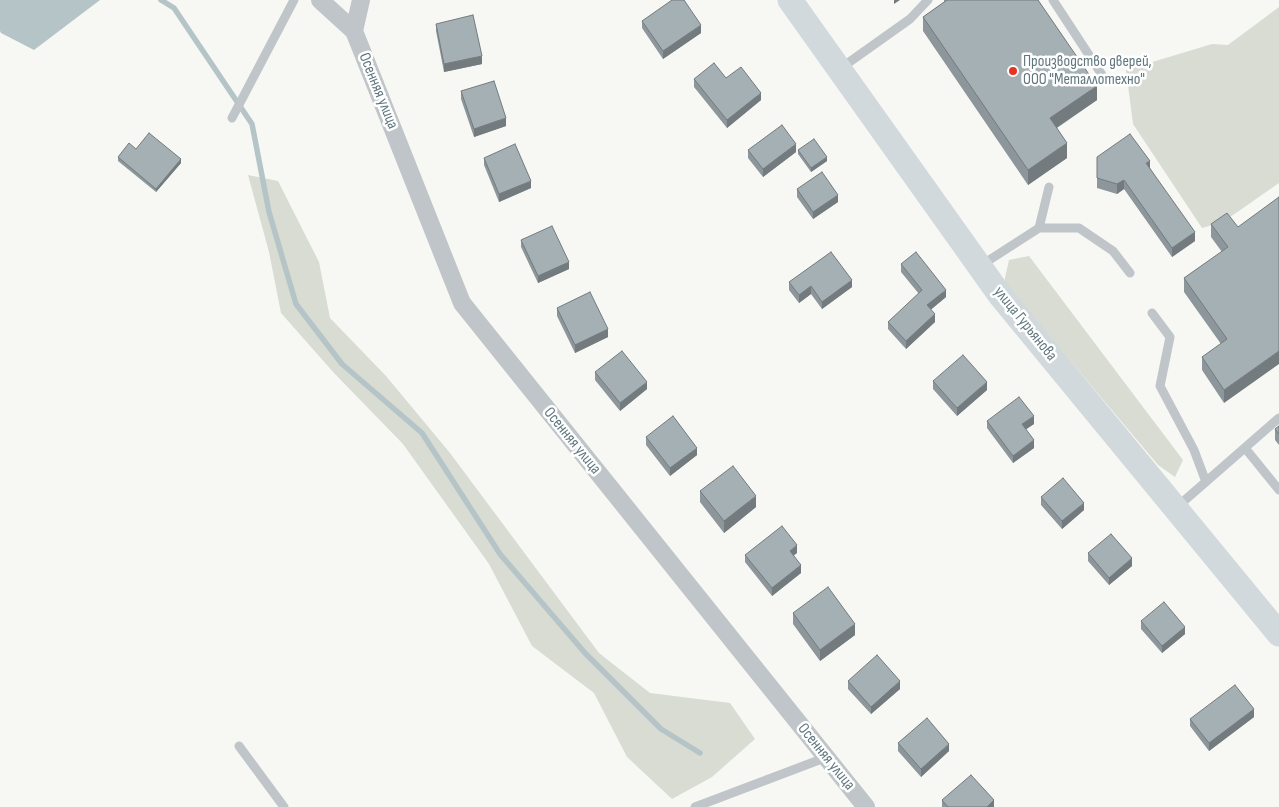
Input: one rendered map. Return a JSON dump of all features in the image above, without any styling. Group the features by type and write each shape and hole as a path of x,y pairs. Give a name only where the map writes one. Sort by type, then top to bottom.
{"street":[{"name":"Осенняя улица","path":"320,0 354,31 462,303 866,807"},
{"name":"Осенняя улица","path":"354,31 361,0"},
{"name":"улица Гурьянова","path":"790,0 1000,295 1279,634"}],"lane":[{"path":"232,118 294,0"},
{"path":"839,69 910,19 928,0"},
{"path":"1053,0 1106,81"},
{"path":"1039,228 1049,187"},
{"path":"980,266 1039,228 1079,228 1113,251 1130,273"},
{"path":"1152,312 1170,337 1160,386 1194,450 1206,482"},
{"path":"1175,509 1279,418"},
{"path":"1245,448 1279,490"},
{"path":"239,746 284,807"},
{"path":"695,807 826,757"}],"shaded area":[{"path":"0,0 100,0 34,50 1,33"},
{"path":"1279,7 1279,183 1223,222 1202,228 1133,124 1126,70 1212,44 1228,45"},
{"path":"248,175 278,181 319,262 330,318 386,376 450,453 599,653 650,693 730,703 755,739 712,777 672,799 627,757 594,693 532,646 489,564 403,444 334,373 281,313 269,252"},
{"path":"1029,256 1183,460 1175,477 1158,465 1004,282 1009,260"}],"building":[{"path":"672,0 684,0 701,25 663,51 642,21"},
{"name":"Производство дверей, ООО \"Металлотехно\"","path":"947,0 1038,0 1097,86 1050,118 1067,143 1028,170 923,17"},
{"path":"473,15 482,56 444,64 436,24"},
{"path":"714,63 726,78 741,67 761,93 727,120 694,79"},
{"path":"494,81 506,118 474,129 461,91"},
{"path":"782,125 796,144 763,169 748,150"},
{"path":"149,133 181,159 156,189 118,157 129,143 136,149"},
{"path":"1130,134 1150,161 1146,163 1195,232 1172,248 1124,180 1117,184 1097,178 1097,157"},
{"path":"814,139 827,157 811,168 798,150"},
{"path":"515,144 531,181 499,194 484,158"},
{"path":"822,172 838,195 813,212 797,189"},
{"path":"1279,197 1279,351 1224,390 1202,357 1227,339 1184,278 1228,247 1211,224 1227,213 1238,227"},
{"path":"552,226 569,262 538,276 521,240"},
{"path":"831,252 852,280 822,302 811,286 799,295 789,282"},
{"path":"916,252 946,290 927,305 935,314 906,341 888,322 922,290 901,264"},
{"path":"590,292 608,329 575,345 557,308"},
{"path":"622,351 647,382 620,403 595,372"},
{"path":"963,355 987,382 957,408 933,381"},
{"path":"1019,397 1034,416 1022,424 1034,440 1013,456 987,421"},
{"path":"673,416 697,448 670,468 646,437"},
{"path":"1279,426 1279,434 1275,429"},
{"path":"733,466 756,496 724,521 700,491"},
{"path":"1063,478 1084,503 1062,521 1041,497"},
{"path":"782,526 797,545 790,551 801,565 772,588 745,555"},
{"path":"1111,534 1132,558 1109,578 1088,553"},
{"path":"828,587 855,624 820,650 793,613"},
{"path":"1164,602 1185,627 1162,646 1141,621"},
{"path":"877,655 900,681 871,707 848,681"},
{"path":"1235,685 1254,709 1209,743 1190,719"},
{"path":"927,718 949,744 921,769 898,743"},
{"path":"971,775 994,800 987,807 948,807 942,800"}],"waterway":[{"path":"161,0 174,8 252,124 269,212 296,304 342,364 422,433 500,554 585,653 661,729 700,753"}],"place":[{"name":"Производство дверей, ООО \"Металлотехно\"","path":"1013,71"}]}
